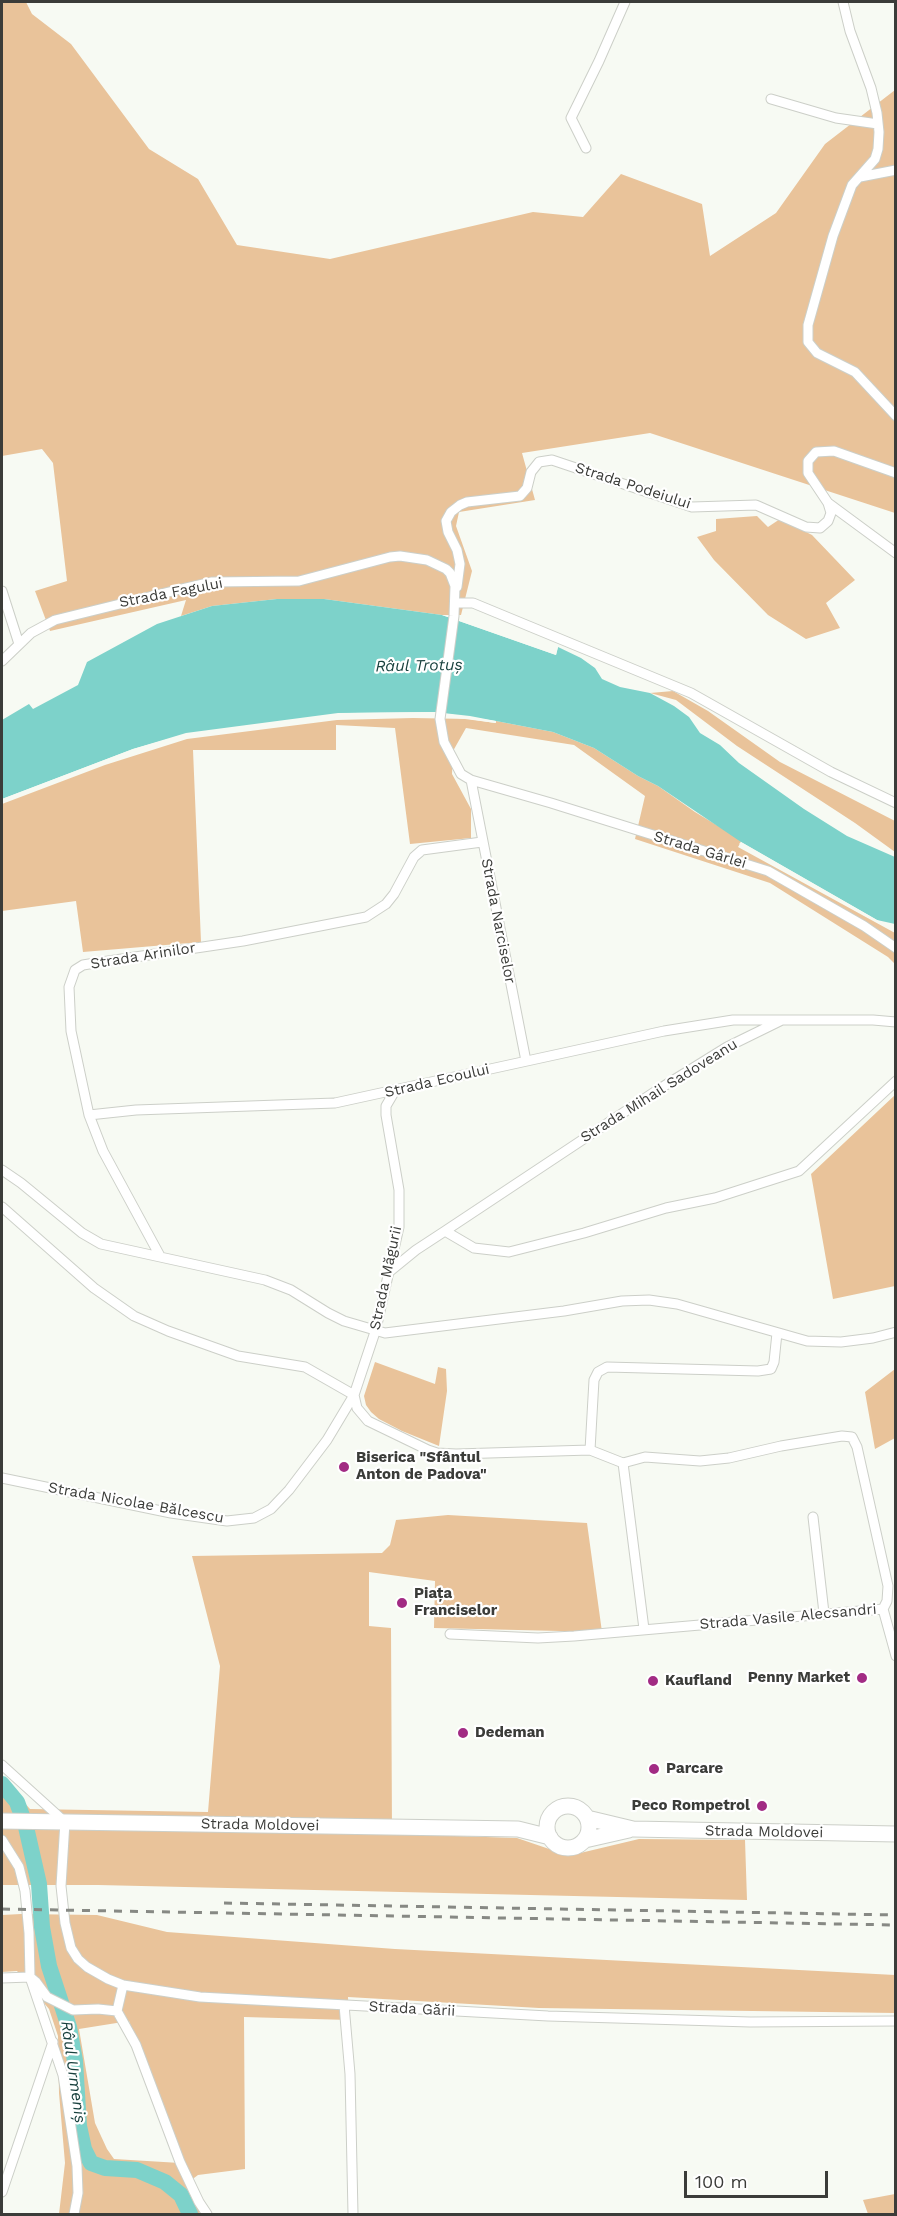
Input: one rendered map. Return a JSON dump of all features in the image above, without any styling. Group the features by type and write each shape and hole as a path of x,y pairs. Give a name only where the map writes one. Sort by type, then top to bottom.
{"main road":[{"path":"569,1806 578,1808 587,1818 589,1827 585,1840 576,1846 564,1848 557,1845 550,1837 547,1828 549,1818 558,1808 569,1806"},
{"name":"Strada Moldovei","path":"518,1829 549,1818"},
{"name":"Strada Moldovei","path":"587,1818 633,1829 896,1834"},
{"name":"Strada Moldovei","path":"2,1821 518,1829 550,1837"},
{"name":"Strada Moldovei","path":"585,1840 633,1829"}],"street":[{"path":"586,148 571,118 625,2"},
{"path":"843,2 850,31 871,88 878,124 878,149 875,159 852,185 833,236 808,325 808,342 818,353 855,372 896,416"},
{"path":"771,99 836,118 878,124"},
{"path":"860,177 896,170"},
{"path":"896,473 834,451 816,452 807,460 808,473 828,503 896,553"},
{"name":"Strada Podeiului","path":"456,599 460,564 446,521 451,512 467,502 520,496 527,488 531,472 539,462 552,460 692,507 756,505 806,527 820,528 828,521 831,513 828,503"},
{"name":"Strada Fagului","path":"2,661 32,633 55,620 212,582 299,581 390,557 414,558 437,563 450,573 455,586 456,599 440,719 444,742 451,758 461,774 471,780"},
{"path":"2,591 19,644"},
{"path":"456,599 473,603 691,693 831,772 896,803"},
{"name":"Strada Gârlei","path":"471,780 768,871 864,926 896,948"},
{"name":"Strada Narciselor","path":"471,780 526,1061"},
{"name":"Strada Arinilor","path":"160,1256 104,1151 89,1115 71,1031 69,987 75,970 83,965 243,941 366,917 386,904 414,857 422,850 482,842"},
{"name":"Strada Ecoului","path":"89,1115 136,1110 335,1103 675,1029 733,1020 782,1020"},
{"name":"Strada Mihail Sadoveanu","path":"389,1272 416,1250 656,1091 727,1047 782,1020 896,1022"},
{"path":"445,1231 474,1248 509,1252 584,1233 666,1208 715,1198 799,1170 896,1081"},
{"name":"Strada Măgurii","path":"354,1395 376,1329 399,1227 399,1190 386,1106 396,1089"},
{"path":"2,1170 82,1233 101,1244 278,1284 344,1321 385,1333 564,1311 622,1301 649,1300 677,1304 807,1341 842,1342 896,1332"},
{"path":"2,1207 94,1288 134,1316 238,1356 305,1367 354,1395 357,1408 368,1420 407,1441 437,1453 590,1450 623,1463 645,1457 700,1461 729,1458 781,1446 842,1436 852,1437 857,1447 888,1586 887,1601 883,1609"},
{"path":"590,1450 594,1380 598,1372 607,1367 758,1371 771,1369 774,1362 777,1333"},
{"name":"Strada Nicolae Bălcescu","path":"2,1478 171,1513 227,1521 254,1518 271,1509 290,1490 327,1440 354,1395"},
{"path":"623,1463 644,1629"},
{"path":"813,1517 824,1613"},
{"name":"Strada Vasile Alecsandri","path":"450,1634 538,1638 883,1609 896,1656"},
{"path":"2,1765 65,1822"},
{"name":"Strada Gării","path":"65,1822 61,1886 65,1923 71,1948 87,1967 108,1980 123,1985 200,1997 548,2016 750,2022 896,2021"},
{"path":"2,1840 19,1867 25,1890 30,1977 63,2075 77,2166 78,2193 74,2214"},
{"path":"2,1978 30,1977 47,1998 74,2010 117,2011"},
{"path":"123,1985 117,2011 136,2045 180,2162 207,2214"},
{"path":"344,2006 350,2074 353,2214"},
{"path":"2,2192 53,2042"}],"shaded area":[{"path":"2,2 26,2 32,14 71,44 149,149 198,179 237,245 330,259 533,212 583,217 621,174 702,204 710,256 776,213 825,144 895,90 895,513 650,433 522,453 535,500 459,512 456,526 472,571 461,615 442,615 324,599 277,599 212,606 181,616 186,600 50,631 35,591 67,581 53,463 42,449 2,456"},
{"path":"757,516 768,527 780,519 812,535 855,580 826,603 840,628 806,639 768,615 714,560 697,537 716,531 716,519"},
{"path":"673,691 708,711 780,762 895,821 895,852 737,746 676,700 650,693"},
{"path":"469,719 495,723 496,721 553,732 594,748 738,838 741,842 738,847 895,933 895,964 888,957 770,883 635,839 645,796 574,745 466,728 453,751 452,774 471,809 471,838 410,844 395,728 336,725 336,750 193,750 201,942 83,952 76,901 2,911 2,804 105,765 187,739 337,720"},
{"path":"895,1095 895,1286 833,1299 811,1174"},
{"path":"375,1362 435,1384 438,1367 446,1369 447,1391 439,1446 402,1431 371,1412 364,1396"},
{"path":"895,1369 895,1438 875,1449 865,1392"},
{"path":"448,1515 587,1523 602,1632 434,1628 435,1581 369,1572 369,1626 391,1628 392,1834 517,1838 572,1855 639,1839 745,1840 747,1900 98,1885 2,1885 2,1829 8,1828 2,1814 2,1777 30,1809 208,1812 220,1666 192,1556 382,1553 390,1545 396,1520"},
{"path":"2,1915 97,1915 167,1932 395,1949 895,1975 895,2013 539,2008 348,1997 349,2020 244,2017 245,2169 198,2175 190,2181 200,2214 59,2214 65,2163 59,2093 58,2036 49,2009 17,1971 2,1972","holes":["129,2021 180,2163 114,2159 95,2123 79,2029"]},
{"path":"895,2194 895,2214 868,2214 863,2200"}],"water":[{"name":"Râul Trotuș","path":"277,599 324,599 442,615 556,655 558,647 595,668 602,679 620,687 650,693 689,717 700,733 720,745 739,763 804,809 847,836 895,857 895,924 877,920 741,842 658,786 594,748 553,732 470,716 434,712 348,713 186,734 133,749 2,799 2,720 29,704 33,709 78,685 87,662 157,624 212,606"}],"pier":[{"path":"442,615 452,615 554,651 555,646 558,647 556,655"},
{"path":"434,712 496,721 496,723 434,715 348,716 186,736 134,752 2,802 2,799 133,749 186,733 338,713"},
{"path":"741,842 887,925 878,923 851,908 739,844"}],"waterway":[{"name":"Râul Urmeniș","path":"2,1784 17,1802 22,1816"},
{"name":"Râul Urmeniș","path":"26,1827 39,1884 42,1927 49,1966 69,2027 75,2061 79,2126 84,2149 91,2163 105,2168 137,2170 165,2182 181,2195 190,2214"}],"railway":[{"path":"224,1903 896,1915"},
{"path":"2,1909 896,1925"}],"place":[{"name":"Biserica \"Sfântul Anton de Padova\"","path":"344,1467"},
{"name":"Piața Franciselor","path":"402,1603"},
{"name":"Penny Market","path":"862,1678"},
{"name":"Kaufland","path":"653,1681"},
{"name":"Dedeman","path":"463,1733"},
{"name":"Parcare","path":"654,1769"},
{"name":"Peco Rompetrol","path":"762,1806"}]}
